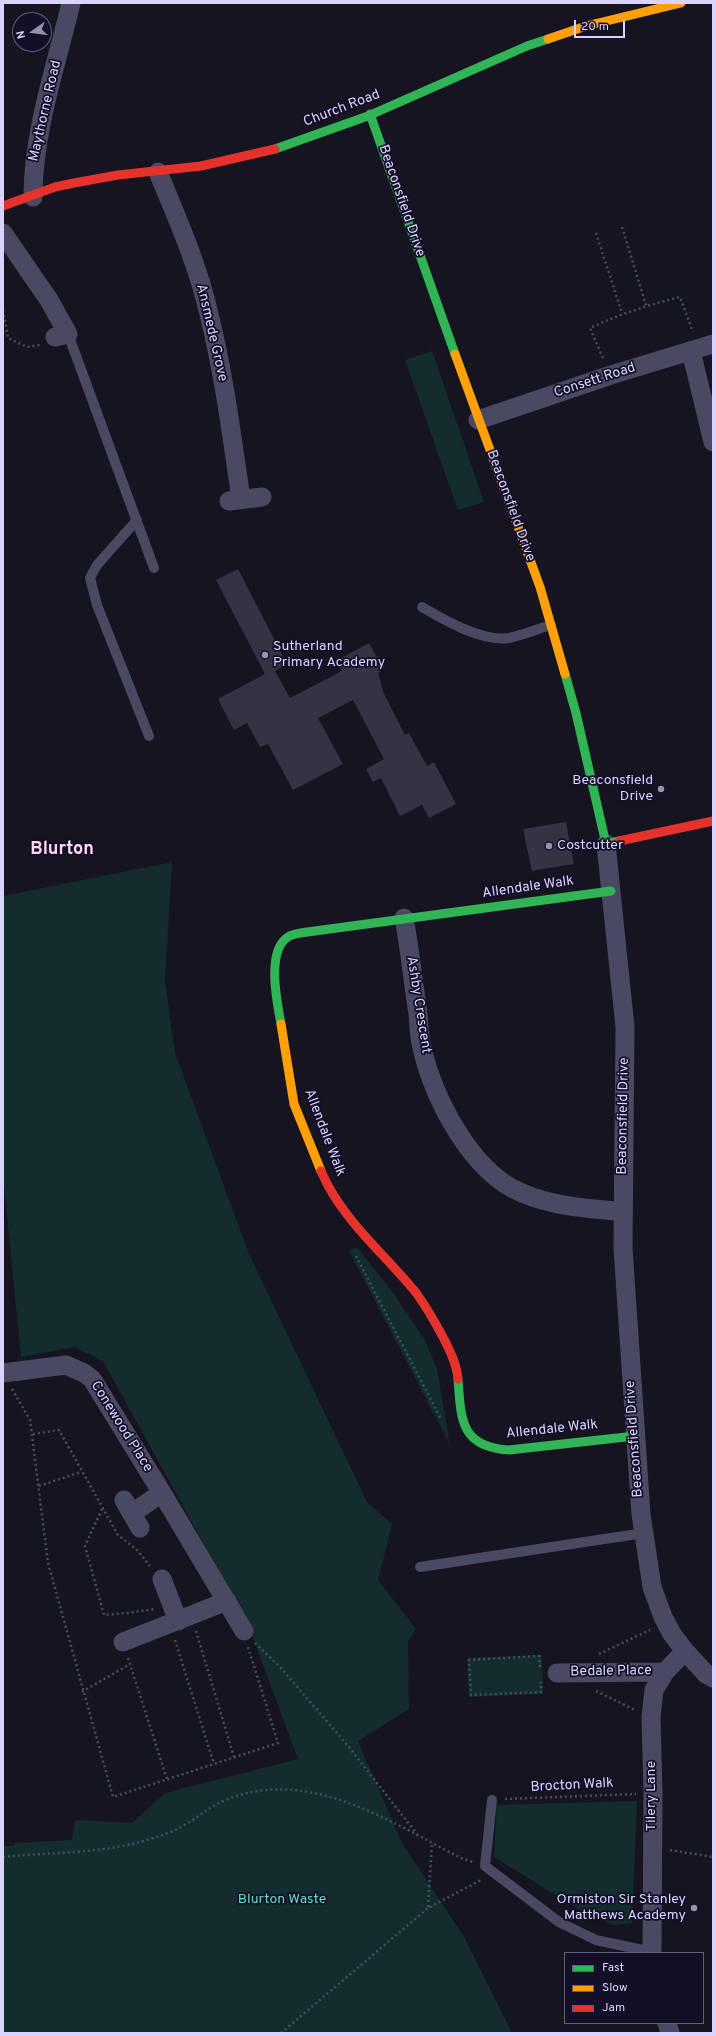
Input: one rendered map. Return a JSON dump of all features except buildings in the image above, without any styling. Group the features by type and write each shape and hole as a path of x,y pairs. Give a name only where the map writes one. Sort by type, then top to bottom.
{"street":[{"name":"Maythorne Road","path":"32,197 33,166 39,133 71,3"},
{"name":"Church Road","path":"3,206 32,197 55,187 74,183 118,175 158,172 201,166 279,148 370,114 527,46 586,26 681,3"},
{"name":"Beaconsfield Drive","path":"370,114 478,420 522,536 551,625 576,713 606,844 625,1027 623,1248 635,1436 644,1533 652,1587 663,1616 672,1634 706,1674 713,1678"},
{"name":"Ansmede Grove","path":"158,172 188,244 209,313 230,424 235,500 262,497"},
{"path":"3,233 49,300 62,336"},
{"name":"Consett Road","path":"478,420 611,375 701,348"},
{"path":"701,348 713,442"},
{"path":"606,844 713,821"},
{"name":"Allendale Walk","path":"611,890 300,933 288,937 280,945 274,966 278,1006 294,1104 322,1174 333,1194 350,1218 417,1295 436,1324 450,1351 458,1374 461,1414 465,1427 475,1440 491,1449 509,1450 635,1436"},
{"name":"Ashby Crescent","path":"404,918 422,1047 443,1106 462,1139 480,1162 501,1181 521,1193 560,1206 623,1212"},
{"name":"Conewood Place","path":"3,1373 66,1365 84,1373 92,1379 162,1492 244,1631"},
{"path":"132,1514 162,1492"},
{"path":"162,1579 178,1617"},
{"path":"123,1642 178,1617 226,1601"},
{"name":"Tilery Lane","path":"652,1952 651,1847 653,1793 651,1717 654,1690 665,1672 686,1651"},
{"name":"Bedale Place","path":"549,1673 665,1672"}],"lane":[{"path":"62,336 137,520 154,568"},
{"path":"137,520 97,565 90,578 97,605 149,736"},
{"path":"422,607 450,623 474,632 502,638 509,638 551,625"},
{"path":"420,1566 644,1533"},
{"path":"492,1800 485,1866 559,1922 596,1940 652,1952"}],"path":[{"path":"622,227 646,305"},
{"path":"596,233 622,314"},
{"path":"611,375 590,328 646,305 680,297 701,348"},
{"path":"3,310 8,338 27,347 51,344 62,336"},
{"path":"353,1251 442,1420"},
{"path":"33,1434 59,1430 81,1472 118,1535 137,1550 162,1579"},
{"path":"39,1486 81,1472"},
{"path":"102,1509 85,1546 104,1615 128,1614 178,1617"},
{"path":"178,1617 234,1757"},
{"path":"178,1617 214,1764"},
{"path":"244,1631 286,1674 348,1746 419,1836"},
{"path":"123,1642 166,1779"},
{"path":"539,1656 549,1673 541,1692 471,1695 469,1660 539,1656"},
{"path":"82,1692 130,1664"},
{"path":"3,1857 115,1847 150,1839 181,1827 222,1802 246,1794 267,1790 298,1790 331,1796 370,1811 461,1858 485,1866"},
{"name":"Brocton Walk","path":"492,1800 653,1793"},
{"path":"428,1908 432,1843"},
{"path":"651,1847 713,1857"},
{"path":"281,2033 428,1908 494,1873"}],"green space":[{"path":"432,351 484,502 458,510 405,360"},
{"name":"Blurton Waste","path":"172,862 165,981 175,1053 249,1254 367,1502 392,1524 378,1580 416,1629 408,1641 409,1709 358,1741 402,1843 464,1937 512,2033 3,2033 3,1846 14,1846 14,1843 72,1840 75,1820 132,1823 165,1793 298,1759 248,1624 103,1361 75,1347 21,1357 3,1175 3,896"},
{"path":"357,1247 394,1294 425,1340 437,1369 450,1445 349,1251"},
{"path":"542,1655 543,1694 469,1697 467,1658"},
{"path":"637,1801 632,1923 614,1925 583,1912 494,1857 497,1805"}],"traffic: fast":[{"path":"275,149 368,116 527,46 548,39"},
{"path":"370,114 455,354"},
{"path":"565,674 576,713 606,844 619,841"},
{"path":"281,1024 277,1003 275,965 277,953 281,944 288,937 300,933 611,891"},
{"path":"458,1379 460,1407 466,1428 472,1437 493,1448 509,1450 635,1436"}],"traffic: slow":[{"path":"548,39 586,26 681,3"},
{"path":"455,354 540,587 565,674"},
{"path":"281,1024 294,1104 321,1171"}],"traffic: jam":[{"path":"3,206 55,187 74,183 118,175 201,166 275,149"},
{"path":"619,841 713,821"},
{"path":"321,1171 340,1205 364,1236 405,1279 421,1299 449,1348 455,1363 458,1379"}],"place":[{"name":"Sutherland Primary Academy","path":"265,655"},
{"name":"Beaconsfield Drive","path":"661,789"},
{"name":"Costcutter","path":"549,846"},
{"name":"Ormiston Sir Stanley Matthews Academy","path":"694,1908"}],"district":[{"name":"Blurton","path":"62,850"}]}
